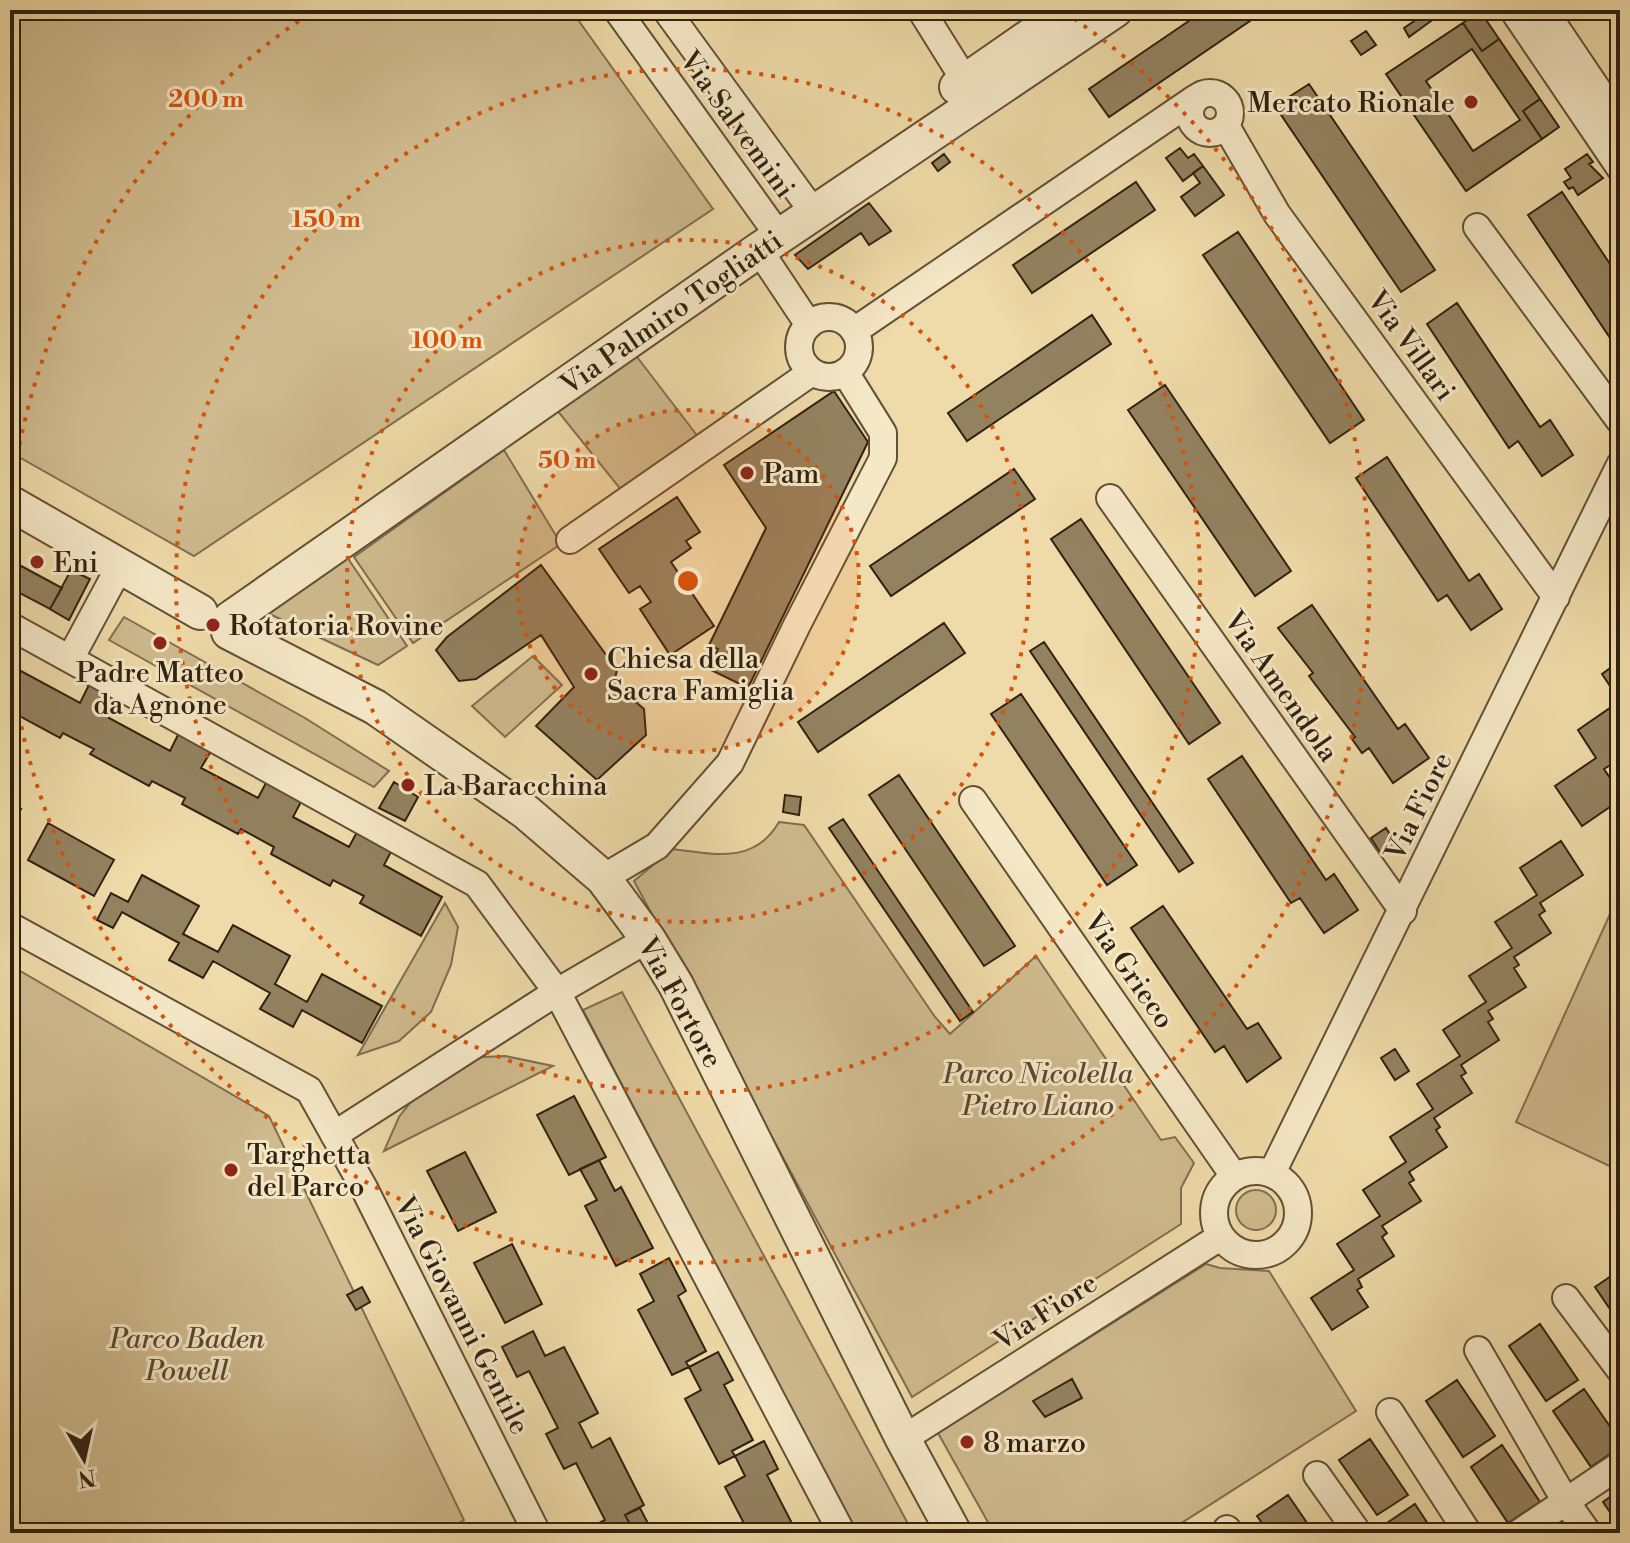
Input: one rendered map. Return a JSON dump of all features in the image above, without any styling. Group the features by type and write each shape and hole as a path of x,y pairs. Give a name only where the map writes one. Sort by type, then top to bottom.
{"street":[{"name":"Via Salvemini","path":"617,10 768,235 809,325"},
{"name":"Via Salvemini","path":"666,10 807,205"},
{"path":"921,10 971,90"},
{"name":"Via Palmiro Togliatti","path":"218,617 768,235 971,90 1068,10"},
{"name":"Via Palmiro Togliatti","path":"971,90 1115,10"},
{"path":"1513,10 1620,168"},
{"path":"1544,10 1620,123"},
{"name":"Via Villari","path":"854,331 1196,98 1213,93 1223,98 1230,112 1226,126 1277,214 1556,597"},
{"path":"1477,227 1620,421"},
{"path":"837,318 854,331 858,355 845,372 821,376 804,365 800,355 803,333 809,325 819,319 837,318"},
{"path":"570,540 812,372"},
{"path":"603,878 657,846 730,763 883,458 883,433 845,372"},
{"name":"Via Fiore","path":"1272,1173 1620,465"},
{"name":"Via Amendola","path":"1110,498 1403,911"},
{"name":"Via Fortore","path":"10,503 375,707 526,812 603,878 648,939 676,985 903,1439 954,1533"},
{"path":"70,659 120,566"},
{"path":"10,626 477,884 557,992 842,1533"},
{"name":"Via Grieco","path":"973,800 1234,1176"},
{"name":"Via Giovanni Gentile","path":"10,926 309,1090 537,1533"},
{"path":"334,1135 557,992 648,939"},
{"path":"1246,1171 1272,1173 1293,1192 1298,1206 1298,1220 1293,1234 1284,1245 1272,1252 1243,1254 1220,1237 1214,1224 1215,1199 1234,1176 1246,1171"},
{"name":"Via Fiore","path":"903,1439 1220,1237"},
{"path":"1566,1298 1620,1370"},
{"path":"1478,1350 1566,1502 1588,1533"},
{"path":"1390,1412 1468,1533"},
{"path":"1519,1533 1620,1465"},
{"path":"1317,1475 1358,1533"}],"green space":[{"path":"17,10 571,10 713,209 194,556 10,452 10,15"},
{"path":"631,349 702,442 626,496 552,404"},
{"path":"504,450 561,544 413,643 354,557"},
{"path":"345,554 407,646 378,665 259,609"},
{"path":"124,617 305,718 389,771 374,787 109,640"},
{"path":"533,656 562,685 505,737 472,706"},
{"name":"Parco Nicolella Pietro Liano","path":"779,822 804,825 935,1017 950,1034 1036,956 1161,1140 1175,1137 1194,1163 1181,1188 1181,1224 912,1397 634,881 672,849 718,854 745,851 769,836"},
{"path":"1620,892 1620,1171 1516,1122"},
{"path":"445,903 458,927 451,965 431,1012 399,1041 358,1055"},
{"name":"Parco Baden Powell","path":"10,965 269,1116 464,1520 443,1533 10,1533"},
{"path":"622,992 913,1533 856,1533 583,1010"},
{"path":"505,1056 553,1066 384,1151 399,1117 413,1099 461,1064 483,1057"},
{"path":"1256,1190 1270,1196 1276,1210 1270,1224 1256,1230 1242,1224 1236,1210 1242,1196"},
{"path":"1206,1264 1220,1268 1269,1271 1356,1411 1166,1533 994,1533 938,1433"}],"building":[{"path":"1205,10 1266,10 1109,117 1089,89"},
{"path":"1480,11 1499,39 1482,51 1463,23"},
{"path":"1426,13 1431,21 1409,37 1404,28"},
{"path":"1463,23 1482,51 1499,39 1540,99 1523,111 1542,139 1466,191 1386,74","holes":["1472,49 1520,120 1473,151 1426,81"]},
{"path":"1366,31 1376,45 1361,55 1351,41"},
{"path":"1309,84 1435,270 1401,292 1275,106"},
{"path":"1540,99 1559,127 1542,139 1523,111"},
{"path":"1180,148 1188,158 1194,154 1203,166 1183,181 1166,158"},
{"path":"944,154 950,162 938,171 932,163"},
{"path":"1587,154 1593,162 1589,164 1603,178 1578,195 1573,187 1569,189 1564,182 1571,178 1565,169"},
{"path":"1203,166 1224,195 1195,216 1181,197 1200,183 1193,173"},
{"path":"1136,182 1155,210 1032,293 1013,265"},
{"path":"1562,192 1620,279 1620,353 1528,215"},
{"path":"869,203 891,231 869,245 861,233 808,269 795,255"},
{"path":"1238,232 1364,420 1330,443 1203,255"},
{"path":"1457,303 1540,427 1550,420 1573,455 1542,476 1518,441 1509,448 1427,324"},
{"path":"1092,315 1111,344 967,441 948,413"},
{"path":"1165,385 1291,571 1255,596 1128,410"},
{"path":"834,391 868,442 748,688 709,669 718,649 709,645 766,528 724,465"},
{"path":"1387,457 1469,581 1479,574 1502,609 1471,630 1447,595 1438,601 1356,478"},
{"path":"1014,469 1035,499 891,596 870,566"},
{"path":"677,497 700,532 686,541 691,548 671,562 714,626 670,655 640,609 651,602 640,586 629,593 599,549"},
{"path":"1081,519 1220,723 1189,744 1051,539"},
{"path":"10,560 62,588 50,609 10,588"},
{"name":"Chiesa della Sacra Famiglia","path":"541,565 617,670 614,683 644,709 646,735 597,780 536,726 574,687 541,635 476,679 459,681 436,650 447,637"},
{"path":"71,570 90,579 69,620 50,609"},
{"path":"1312,605 1398,729 1405,724 1429,758 1393,783 1369,748 1362,753 1352,739 1355,737 1309,676 1313,673 1278,628"},
{"path":"944,623 965,653 818,752 798,722"},
{"path":"1044,642 1193,863 1179,872 1030,651"},
{"path":"1620,661 1620,701 1602,674"},
{"path":"19,670 80,703 89,685 118,701 109,718 170,751 179,733 211,751 201,768 258,798 267,781 302,800 293,817 349,847 358,830 393,848 384,865 442,897 421,936 360,903 364,896 333,880 330,886 271,854 274,847 241,829 238,834 182,804 185,798 152,781 149,786 90,754 94,749 63,733 60,738 10,711 10,686"},
{"path":"1021,694 1137,865 1107,885 991,714"},
{"path":"1620,701 1620,759 1604,769 1620,793 1620,800 1582,826 1555,786 1596,758 1578,730"},
{"path":"1242,756 1326,880 1334,874 1358,910 1324,933 1300,898 1291,903 1208,779"},
{"path":"899,775 1015,946 984,966 869,795"},
{"path":"394,782 418,797 405,821 379,808"},
{"path":"785,795 801,797 799,815 783,812"},
{"path":"10,803 21,809 10,829"},
{"path":"843,819 973,1012 960,1021 829,828"},
{"path":"48,823 114,860 94,896 28,860"},
{"path":"1386,828 1397,845 1381,854 1371,838"},
{"path":"1561,841 1583,875 1540,903 1545,911 1539,915 1551,933 1514,957 1519,965 1514,968 1526,987 1488,1011 1493,1019 1488,1022 1499,1040 1461,1065 1466,1073 1461,1076 1472,1093 1434,1118 1440,1127 1436,1130 1447,1147 1409,1172 1414,1180 1409,1183 1421,1201 1382,1226 1387,1233 1382,1237 1394,1256 1358,1279 1362,1287 1357,1290 1368,1307 1332,1330 1311,1298 1354,1270 1337,1244 1380,1216 1363,1190 1406,1162 1390,1137 1433,1109 1417,1084 1460,1056 1443,1030 1486,1002 1469,976 1512,948 1495,922 1537,895 1520,868"},
{"path":"142,875 199,906 183,934 218,952 233,925 290,956 275,984 307,1002 322,974 382,1006 362,1043 302,1010 293,1027 260,1009 270,993 213,961 203,978 169,960 179,943 122,912 113,928 97,920 111,893 128,902"},
{"path":"1163,906 1247,1029 1258,1023 1281,1058 1247,1082 1224,1046 1215,1052 1131,928"},
{"path":"1395,1049 1409,1071 1395,1080 1381,1058"},
{"path":"574,1096 606,1157 569,1175 537,1115"},
{"path":"465,1152 496,1212 458,1231 427,1171"},
{"path":"599,1160 615,1191 621,1187 653,1248 616,1266 585,1206 597,1200 580,1169"},
{"path":"512,1244 542,1304 505,1323 474,1263"},
{"path":"669,1258 686,1291 678,1296 706,1351 686,1362 689,1367 672,1375 638,1310 654,1301 640,1274"},
{"path":"1620,1270 1620,1324 1595,1287"},
{"path":"362,1287 370,1302 356,1310 347,1295"},
{"path":"1540,1324 1578,1380 1546,1401 1509,1346"},
{"path":"533,1331 545,1356 564,1347 598,1413 579,1423 592,1448 610,1438 644,1505 625,1515 635,1533 597,1533 593,1526 605,1520 576,1463 564,1469 546,1434 558,1428 529,1371 517,1377 502,1347"},
{"path":"718,1352 733,1380 724,1385 753,1440 732,1451 735,1456 719,1464 685,1399 701,1390 689,1367"},
{"path":"1072,1379 1082,1398 1045,1417 1033,1401"},
{"path":"1457,1380 1495,1436 1463,1457 1426,1401"},
{"path":"1584,1389 1620,1441 1620,1447 1591,1467 1553,1411"},
{"path":"1370,1439 1408,1495 1377,1515 1339,1460"},
{"path":"764,1441 778,1469 767,1475 797,1533 749,1533 725,1487 745,1476 735,1456"},
{"path":"1502,1445 1540,1502 1508,1523 1471,1467"},
{"path":"1617,1492 1620,1509 1612,1515 1603,1502"},
{"path":"1288,1495 1314,1533 1269,1533 1257,1516"},
{"path":"1415,1504 1434,1533 1389,1533 1384,1525"},
{"path":"640,1508 653,1533 635,1533 625,1515"}],"place":[{"name":"Mercato Rionale","path":"1471,102"},
{"name":"Pam","path":"747,473"},
{"name":"Eni","path":"37,562"},
{"name":"Rotatoria Rovine","path":"213,625"},
{"name":"Padre Matteo da Agnone","path":"160,643"},
{"name":"Chiesa della Sacra Famiglia","path":"591,674"},
{"name":"La Baracchina","path":"408,785"},
{"name":"Targhetta del Parco","path":"231,1170"},
{"name":"8 marzo","path":"967,1442"}]}
